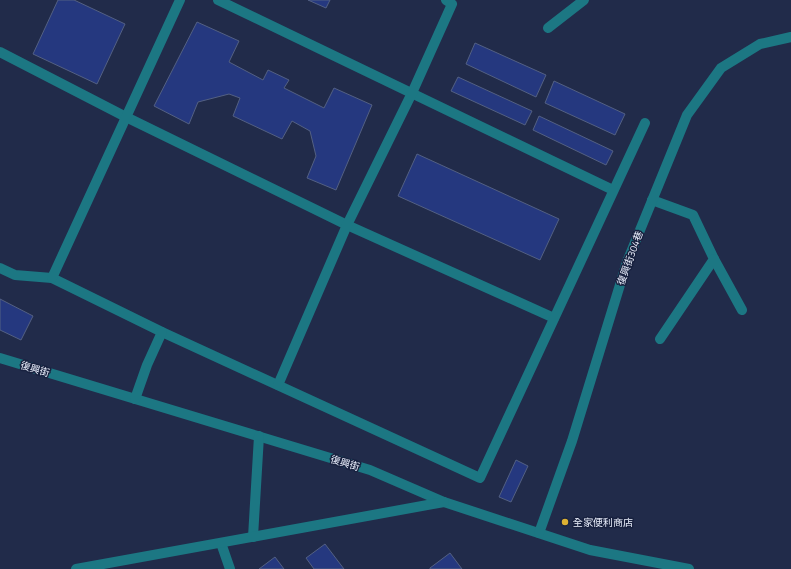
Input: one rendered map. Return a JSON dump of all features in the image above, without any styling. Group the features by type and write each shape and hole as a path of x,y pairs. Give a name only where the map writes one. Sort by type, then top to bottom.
{"street":[{"path":"52,278 180,0"},
{"path":"218,0 613,190"},
{"path":"278,385 347,225 412,93 452,4 446,0"},
{"path":"548,28 584,0"},
{"name":"復興街304巷","path":"539,533 572,441 626,262 687,115 722,68 760,44 791,37"},
{"path":"0,52 126,117 347,225 554,318"},
{"path":"0,268 15,275 52,278 162,332 480,478 645,123"},
{"path":"652,200 693,215 714,259 742,310"},
{"path":"660,339 714,259"},
{"path":"135,399 146,365 162,332"},
{"name":"復興街","path":"0,358 370,470 444,502 590,550 689,569"},
{"path":"253,537 259,436"},
{"path":"76,569 444,502"},
{"path":"221,543 230,569"}],"building":[{"path":"58,0 74,0 125,24 97,84 33,54"},
{"path":"308,0 330,0 326,8"},
{"path":"197,22 239,41 229,62 263,80 268,70 289,80 284,88 324,108 334,88 372,105 336,190 307,178 316,156 310,131 292,121 282,139 233,116 240,98 229,94 198,102 189,124 154,106"},
{"path":"475,43 546,75 536,97 466,64"},
{"path":"458,77 532,111 525,125 451,91"},
{"path":"554,81 625,114 615,135 545,103"},
{"path":"539,116 613,151 606,165 533,130"},
{"path":"417,154 559,219 540,260 398,196"},
{"path":"0,299 33,316 21,340 0,330"},
{"path":"516,460 528,466 511,502 499,497"},
{"path":"325,544 344,569 314,569 306,558"},
{"path":"450,553 462,569 430,569 430,568"},
{"path":"275,557 284,569 259,569"}],"place":[{"name":"全家便利商店","path":"565,522"}]}
